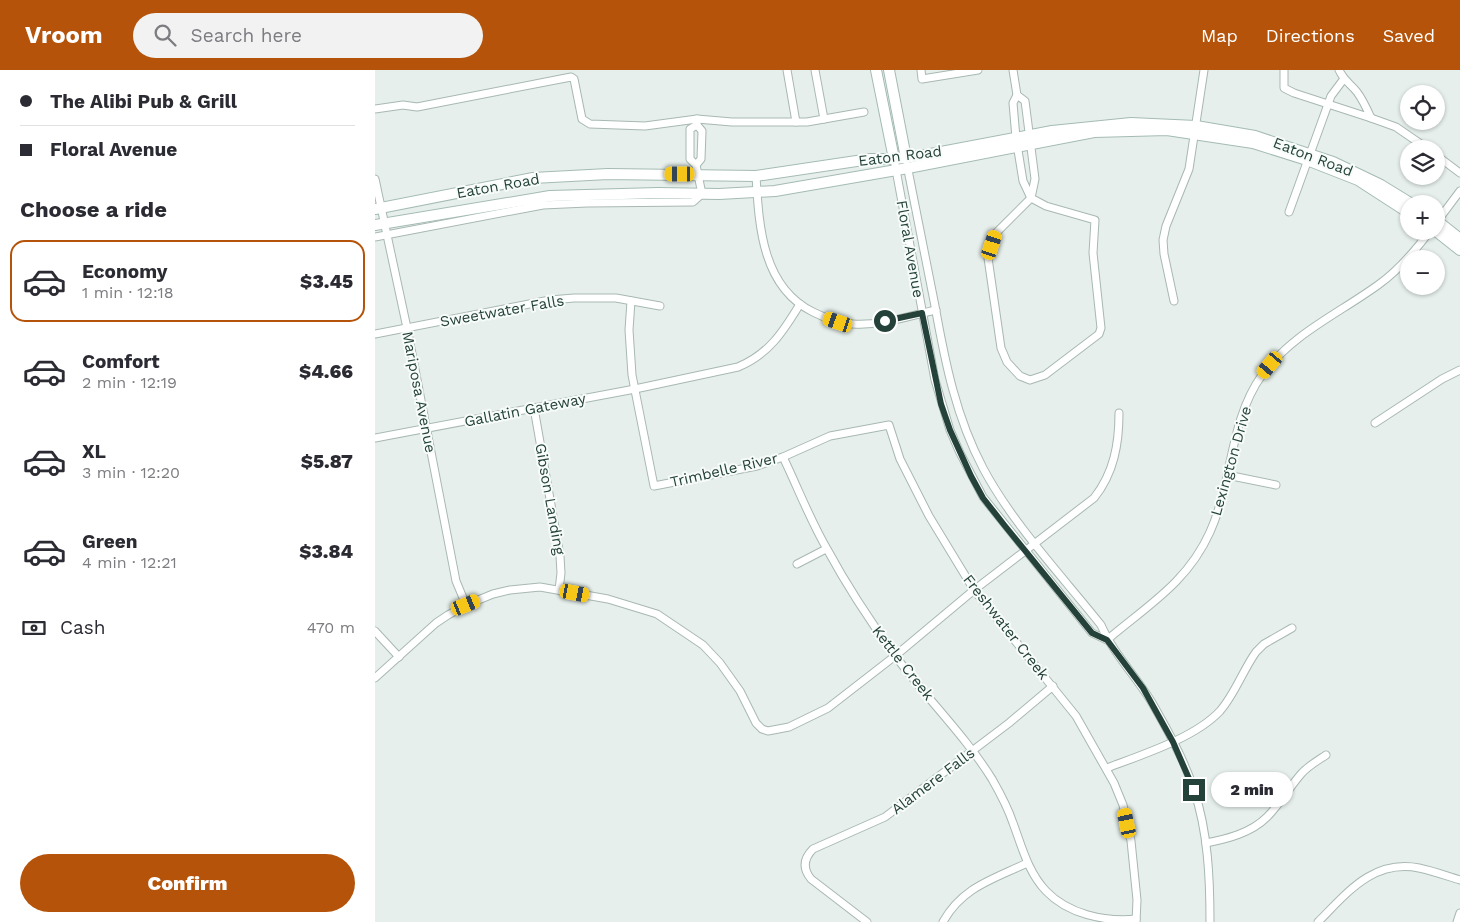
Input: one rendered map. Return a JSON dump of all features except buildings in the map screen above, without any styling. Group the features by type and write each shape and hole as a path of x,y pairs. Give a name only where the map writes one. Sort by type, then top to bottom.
{"street":[{"path":"787,70 796,122"},
{"path":"815,70 824,119"},
{"name":"Floral Avenue","path":"876,70 941,404 960,453 983,498 1092,633 1107,640"},
{"name":"Floral Avenue","path":"889,70 954,399 973,448 998,494 1014,518 1101,625 1107,640 1143,688 1173,742 1194,790 1206,843 1210,922"},
{"path":"921,70 922,79 978,70"},
{"path":"1013,70 1017,95 1013,103 1017,142 1023,181 1031,198 1046,206 1095,220 1093,253 1101,328 1099,334 1045,375 1029,380 1020,376 1007,362 1001,348 988,258 996,232 1031,198 1035,179 1025,101 1017,95"},
{"path":"1175,301 1164,254 1163,240 1166,226 1189,169 1204,70"},
{"path":"1284,70 1284,88 1396,127 1416,140"},
{"path":"1339,70 1343,80 1357,91 1371,118"},
{"path":"375,109 403,105 417,107 571,77 574,79 583,119 590,124 645,126 697,122 796,122 864,112"},
{"path":"1289,212 1328,103 1343,80"},
{"path":"697,122 702,131 701,159 697,170"},
{"path":"697,122 690,129 690,159 697,170 702,194"},
{"name":"Eaton Road","path":"380,224 550,196 775,191 896,170 907,163 1017,142 1052,131 1106,124 1160,124 1195,130 1255,136 1308,157 1357,173 1400,197"},
{"path":"1308,157 1358,180 1400,207"},
{"name":"Eaton Road","path":"378,208 533,178 697,170 756,176 870,159 894,159 907,163"},
{"path":"1445,162 1460,173"},
{"path":"756,176 762,236 771,268 781,286 800,304 820,315 852,324 867,324 936,310"},
{"name":"Mariposa Avenue","path":"375,179 380,224 388,235 456,581 466,605"},
{"path":"1445,213 1460,191"},
{"name":"Eaton Road","path":"375,237 543,205 587,202 693,202 702,194"},
{"path":"1445,229 1460,239"},
{"path":"1445,233 1460,250"},
{"name":"Lexington Drive","path":"1107,640 1166,592 1195,560 1210,530 1227,475 1239,420 1250,395 1262,375 1293,341 1379,285 1419,247 1424,240"},
{"name":"Sweetwater Falls","path":"375,334 550,300 617,298 660,306"},
{"path":"631,301 629,330 635,389"},
{"name":"Gallatin Gateway","path":"375,438 635,389 738,367 764,353 775,341 800,304"},
{"path":"1375,423 1442,379 1460,370"},
{"name":"Trimbelle River","path":"635,389 654,486 757,466 783,457 830,436 889,425"},
{"name":"Gibson Landing","path":"534,408 560,556 561,574 559,590"},
{"path":"375,678 436,623 466,605 493,594 540,587 608,599 657,614 703,645 720,663 740,691 756,723 762,729 768,731 789,727 828,708 895,656 974,590 1082,508 1103,487 1110,470 1119,436 1119,413"},
{"name":"Freshwater Creek","path":"889,425 900,459 929,516 974,590 1076,716 1107,768 1123,805 1131,842 1137,900 1136,921"},
{"name":"Kettle Creek","path":"783,457 826,549 865,613 895,656 972,751 1005,803 1027,863 1045,890 1057,901 1077,912 1103,920 1136,921"},
{"path":"1227,475 1276,485"},
{"path":"797,564 826,549"},
{"path":"1107,768 1173,742 1208,721 1220,711 1256,652 1264,644 1292,628"},
{"path":"375,631 399,657"},
{"name":"Alamere Falls","path":"867,922 811,879 805,869 807,855 813,849 885,817 1009,723 1053,686"},
{"path":"1206,843 1236,836 1251,829 1266,818 1312,764 1326,755"},
{"path":"943,922 959,900 971,890 1027,863"},
{"path":"1318,922 1363,879 1380,870 1397,867 1418,868 1460,880"},
{"path":"1457,922 1460,913"}],"route":[{"path":"885,321 922,313 929,354 941,404 960,453 983,498 1092,633 1107,640 1143,688 1173,742 1194,790"}]}
